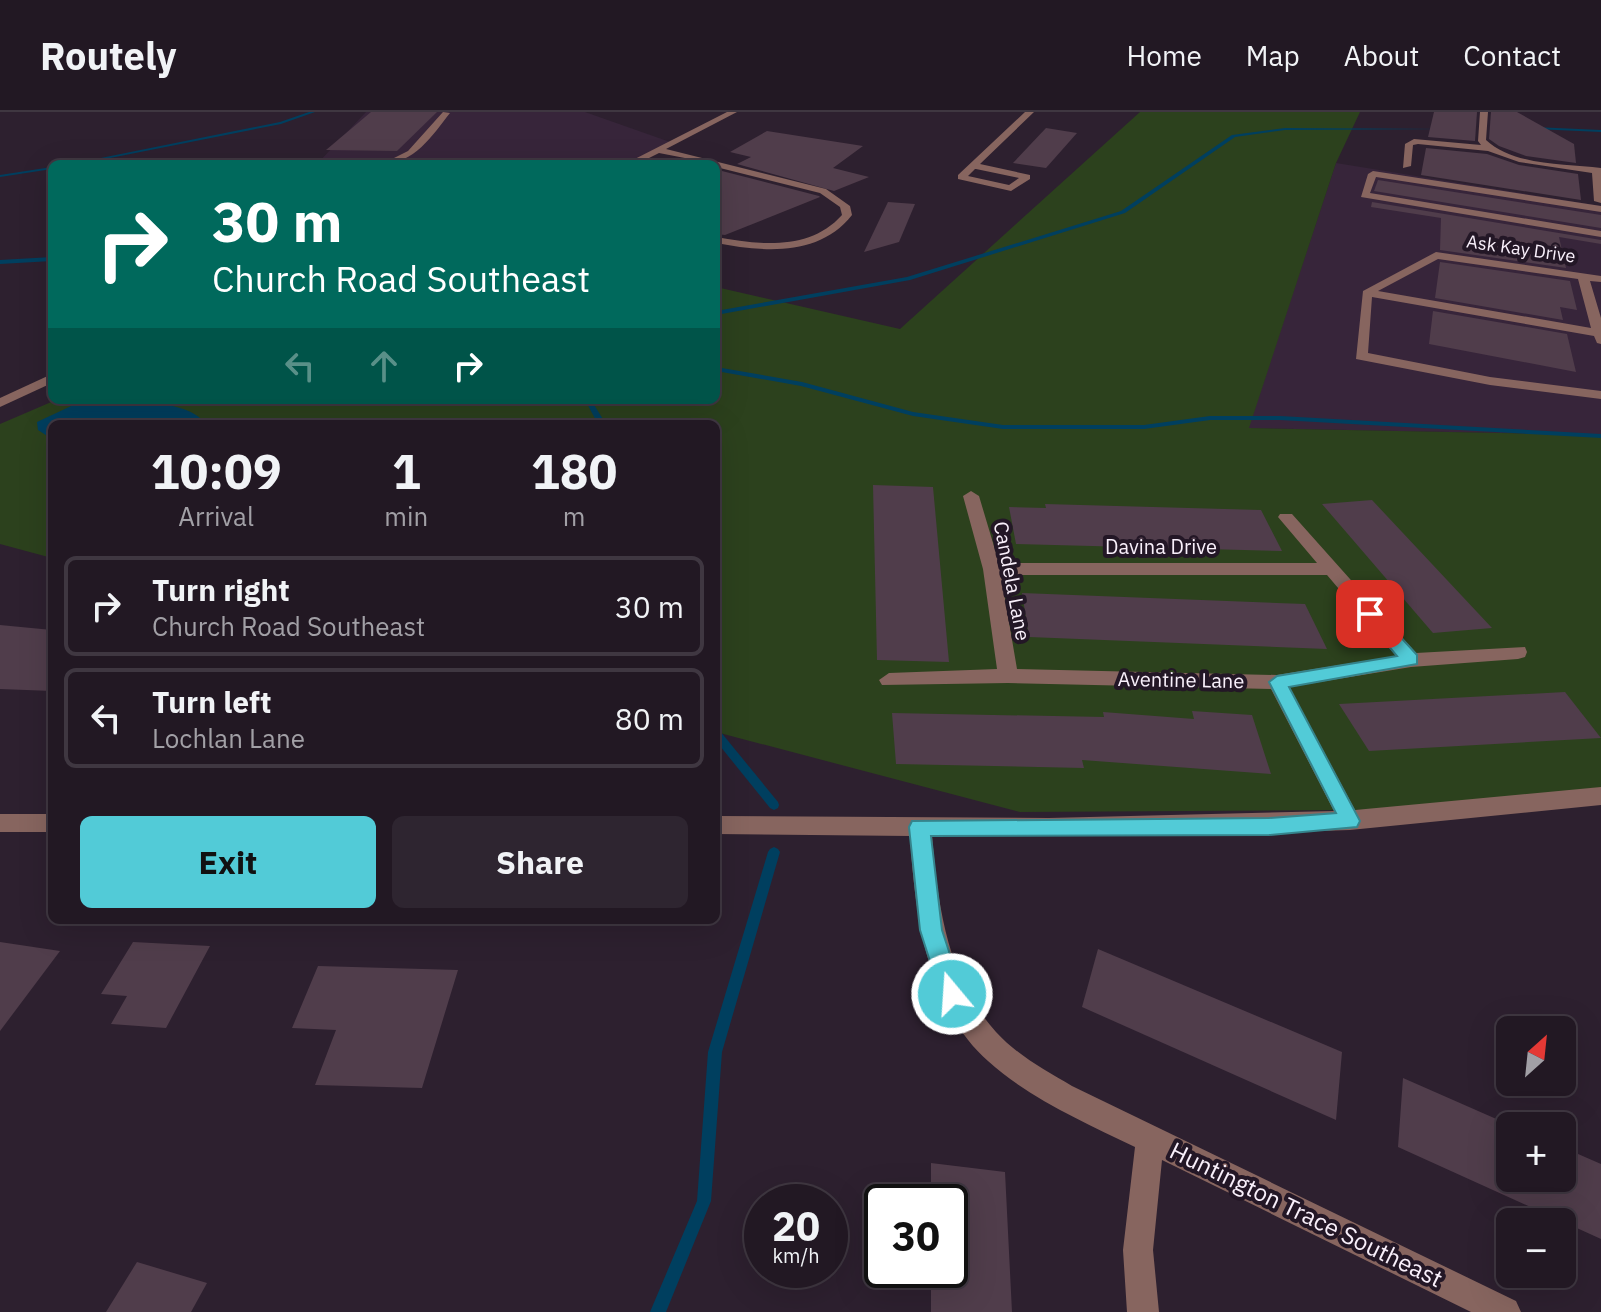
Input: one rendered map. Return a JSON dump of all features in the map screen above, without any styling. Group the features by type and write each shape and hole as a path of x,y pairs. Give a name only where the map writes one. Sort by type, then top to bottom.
{"street":[{"path":"638,160 733,112"},
{"path":"976,166 1027,177 1011,188 961,177 1030,112"},
{"path":"1484,112 1482,141 1488,148"},
{"path":"396,160 411,153 446,113"},
{"path":"1406,166 1409,144 1417,141 1488,148 1515,157 1598,171 1600,205 1373,174 1364,195 1601,234"},
{"path":"659,150 699,160"},
{"path":"720,165 823,191 845,206 847,215 841,224 811,240 762,246 720,241"},
{"name":"Ask Kay Drive","path":"1367,293 1436,255 1601,279"},
{"path":"1583,276 1600,336 1367,293 1361,356 1490,381 1601,395"},
{"path":"0,403 48,380"},
{"name":"Candela Lane","path":"971,496 992,569 1008,676"},
{"path":"1286,517 1411,660"},
{"name":"Davina Drive","path":"992,569 1329,569"},
{"name":"Aventine Lane","path":"889,680 1008,676 1277,682 1411,660 1518,652"},
{"path":"1277,682 1350,821"},
{"path":"720,825 1269,826 1601,796"},
{"path":"0,823 48,823"},
{"name":"Huntington Trace Southeast","path":"920,827 931,930 952,994 987,1042 1017,1068 1062,1096 1505,1312"},
{"name":"Huntington Trace Southeast","path":"1143,1312 1138,1250 1140,1205 1150,1140"}],"shaded area":[{"path":"366,112 585,112 673,143 633,160 321,160"},
{"path":"1336,163 1601,206 1601,435 1248,428"}],"green space":[{"path":"1140,112 1360,112 1336,163 1249,428 1601,435 1601,797 1498,809 1020,812 720,733 720,420 48,420 48,557 0,544 0,424 48,403 720,404 720,288 900,329"}],"water":[{"path":"75,404 162,404 184,409 201,420 48,420 48,436 38,430 37,422"}],"building":[{"path":"371,112 437,112 397,151 326,150"},
{"path":"1434,112 1477,112 1475,141 1428,137"},
{"path":"1491,112 1517,112 1574,144 1576,163 1526,156 1499,146 1489,139"},
{"path":"1046,128 1077,133 1046,168 1013,163"},
{"path":"767,131 863,146 833,168 869,177 834,191 737,164 751,157 730,152"},
{"path":"1426,148 1487,154 1519,165 1578,174 1581,200 1421,175"},
{"path":"722,171 820,197 720,234"},
{"path":"1378,180 1601,215 1601,228 1374,191"},
{"path":"888,202 915,204 899,242 864,252"},
{"path":"1372,202 1601,240 1601,244 1559,237 1566,268 1440,250 1441,218 1371,207"},
{"path":"1440,262 1570,281 1577,310 1560,307 1563,320 1435,298"},
{"path":"1433,311 1567,334 1576,372 1429,344"},
{"path":"873,485 933,487 949,662 877,660"},
{"path":"1372,500 1492,628 1433,633 1322,504"},
{"path":"1045,504 1261,510 1282,551 1016,544 1009,507 1046,508"},
{"path":"1022,593 1305,604 1327,649 1029,637"},
{"path":"0,625 48,630 48,691 0,689"},
{"path":"1565,692 1601,738 1369,751 1339,704"},
{"path":"1192,711 1252,715 1271,774 1082,760 1084,768 896,764 892,713 1104,717 1103,712 1194,719"},
{"path":"0,942 60,951 0,1031"},
{"path":"133,942 210,946 166,1028 111,1024 127,996 101,994"},
{"path":"1098,949 1342,1052 1336,1120 1082,1007"},
{"path":"318,966 458,970 422,1088 315,1085 336,1030 292,1028"},
{"path":"1403,1078 1496,1119 1496,1191 1398,1147"},
{"path":"1576,1153 1601,1164 1601,1239 1576,1228 1576,1208 1533,1208 1497,1192 1576,1192"},
{"path":"931,1163 1005,1172 1012,1312 931,1312 931,1288 968,1288 968,1184 931,1184"},
{"path":"137,1262 207,1283 191,1312 106,1312"}],"waterway":[{"path":"93,160 281,123 313,112"},
{"path":"1535,128 1601,131"},
{"path":"720,312 908,279 1123,212 1234,136 1285,129 1443,129"},
{"path":"0,176 48,169"},
{"path":"0,262 48,259"},
{"path":"720,370 802,384 913,414 1003,427 1144,427 1210,418 1280,418 1601,436"},
{"path":"590,404 600,420"},
{"path":"720,739 774,805"},
{"path":"658,1312 704,1201 715,1052 774,852"}],"route":[{"path":"952,994 931,930 920,827 1269,826 1350,821 1277,682 1411,660 1370,614"}]}
